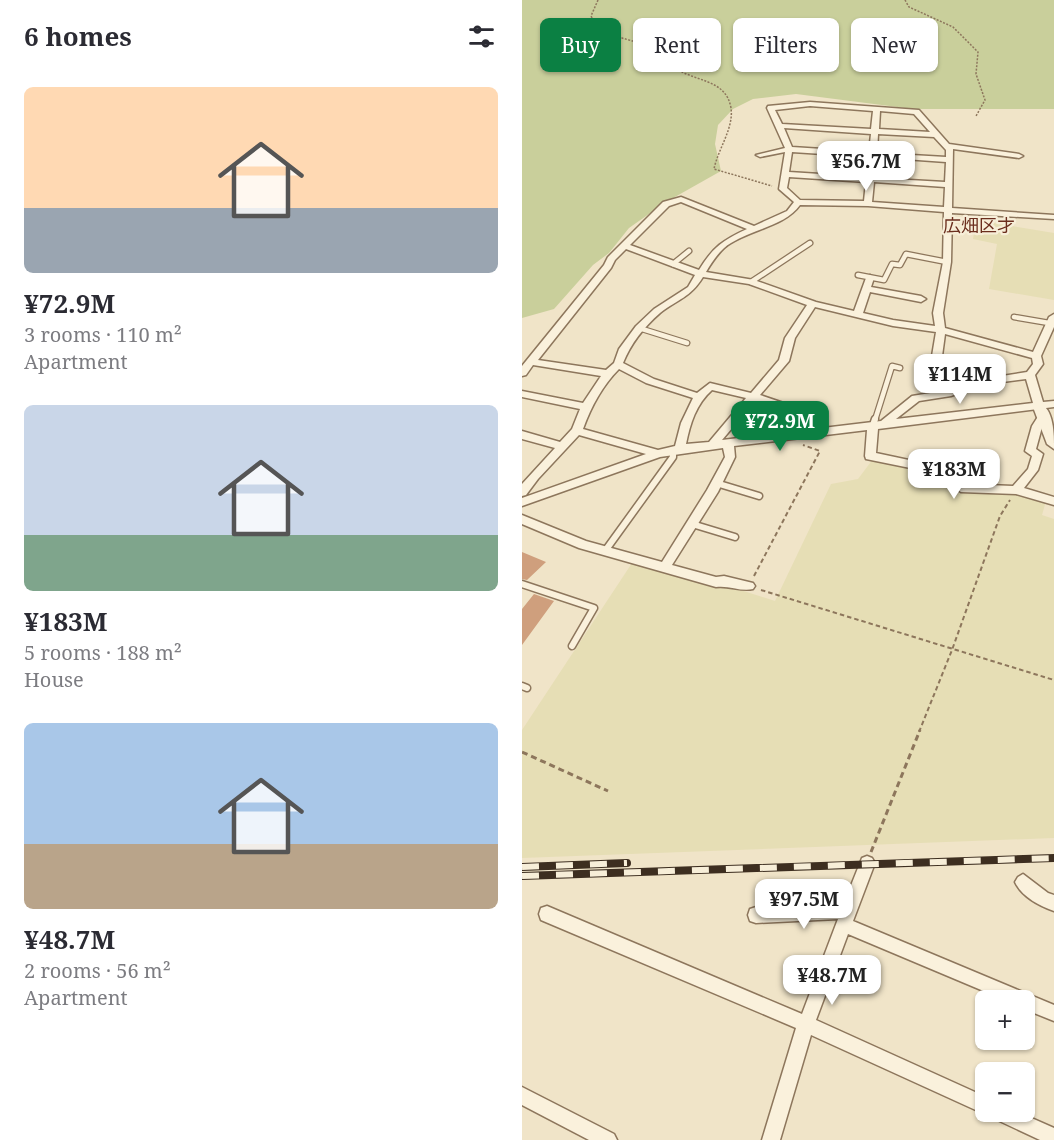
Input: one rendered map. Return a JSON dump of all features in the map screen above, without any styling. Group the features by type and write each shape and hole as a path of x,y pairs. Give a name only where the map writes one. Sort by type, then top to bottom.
{"street":[{"path":"970,386 938,362 941,330 938,313 947,262 948,210 950,150 916,112 810,104 771,108 789,149 783,189 798,202 868,204 948,210 1054,217"},
{"path":"868,204 877,109"},
{"path":"778,126 936,135"},
{"path":"946,146 1019,156"},
{"path":"760,155 789,149 950,160"},
{"path":"785,174 949,184"},
{"path":"522,374 608,266 611,259 666,204 681,199 754,229"},
{"path":"522,492 534,476 577,431 586,407 608,374 618,364 624,349 639,328 657,311 691,289 709,260 726,242 790,213 798,202"},
{"path":"625,246 702,274 751,282 813,304 858,315 941,330 1036,356"},
{"path":"858,315 870,278"},
{"path":"867,290 921,299"},
{"path":"711,445 784,361 784,351 798,321 813,304"},
{"path":"1052,320 1036,356 1038,364 1030,375 978,382 951,393 916,398 878,424 870,456 933,469 961,488 1016,490 1054,501"},
{"path":"532,362 608,374"},
{"path":"618,364 650,381 697,396"},
{"path":"1030,375 1041,413 1054,444"},
{"path":"677,450 697,396 710,386 803,413"},
{"path":"522,394 586,407"},
{"path":"522,502 658,454 677,450 878,424 1041,413 1054,404"},
{"path":"1016,490 1032,470 1038,454 1030,451 1041,413"},
{"path":"577,431 658,454"},
{"path":"522,435 562,446"},
{"path":"665,567 730,457 728,443"},
{"path":"522,473 534,476"},
{"path":"522,519 583,545 716,582 724,581 749,586"},
{"path":"771,1140 806,1024 867,863"},
{"path":"1023,882 1042,899 1054,903"},
{"path":"546,914 806,1024 975,1101"},
{"path":"756,915 846,918 1000,990"},
{"path":"1035,1005 1054,1013"},
{"path":"522,1096 609,1140"},
{"path":"1021,1122 1054,1137"}],"lane":[{"path":"751,282 810,243"},
{"path":"673,264 689,251"},
{"path":"858,275 884,280 892,264 900,265 906,254 947,262"},
{"path":"1014,317 1052,320"},
{"path":"639,328 687,343"},
{"path":"878,424 892,366 900,368"},
{"path":"605,551 677,450"},
{"path":"716,483 759,496"},
{"path":"692,524 735,537"},
{"path":"522,584 594,608 572,646"}],"path":[{"path":"598,0 591,16 599,29 609,36 658,52 673,67 710,80 726,96 731,116 716,156 714,169 783,189"},
{"path":"905,0 909,7 953,27 978,52 976,74 985,100 976,116"},
{"path":"796,442 820,451 749,586 1054,680"},
{"path":"867,863 952,650 1000,516 1016,490"},
{"path":"522,752 608,791"}],"shaded area":[{"path":"976,220 1054,233 1054,300 989,289 997,244 973,239"},
{"path":"873,459 939,476 955,493 1008,492 1046,501 1042,515 1054,519 1054,838 522,858 522,730 632,563 716,587 731,587 775,601 831,484 858,479"}],"green space":[{"path":"522,0 1054,0 1054,109 913,109 796,94 753,99 733,109 718,125 715,144 721,171 666,202 629,228 609,253 593,265 554,309 522,318"}],"building":[{"path":"522,552 546,562 527,580 522,579"},
{"path":"534,594 554,601 522,645 522,609"}],"railway":[{"path":"522,876 1054,858"},
{"path":"522,867 627,863"}],"district":[{"name":"広畑区才","path":"979,225"}]}
